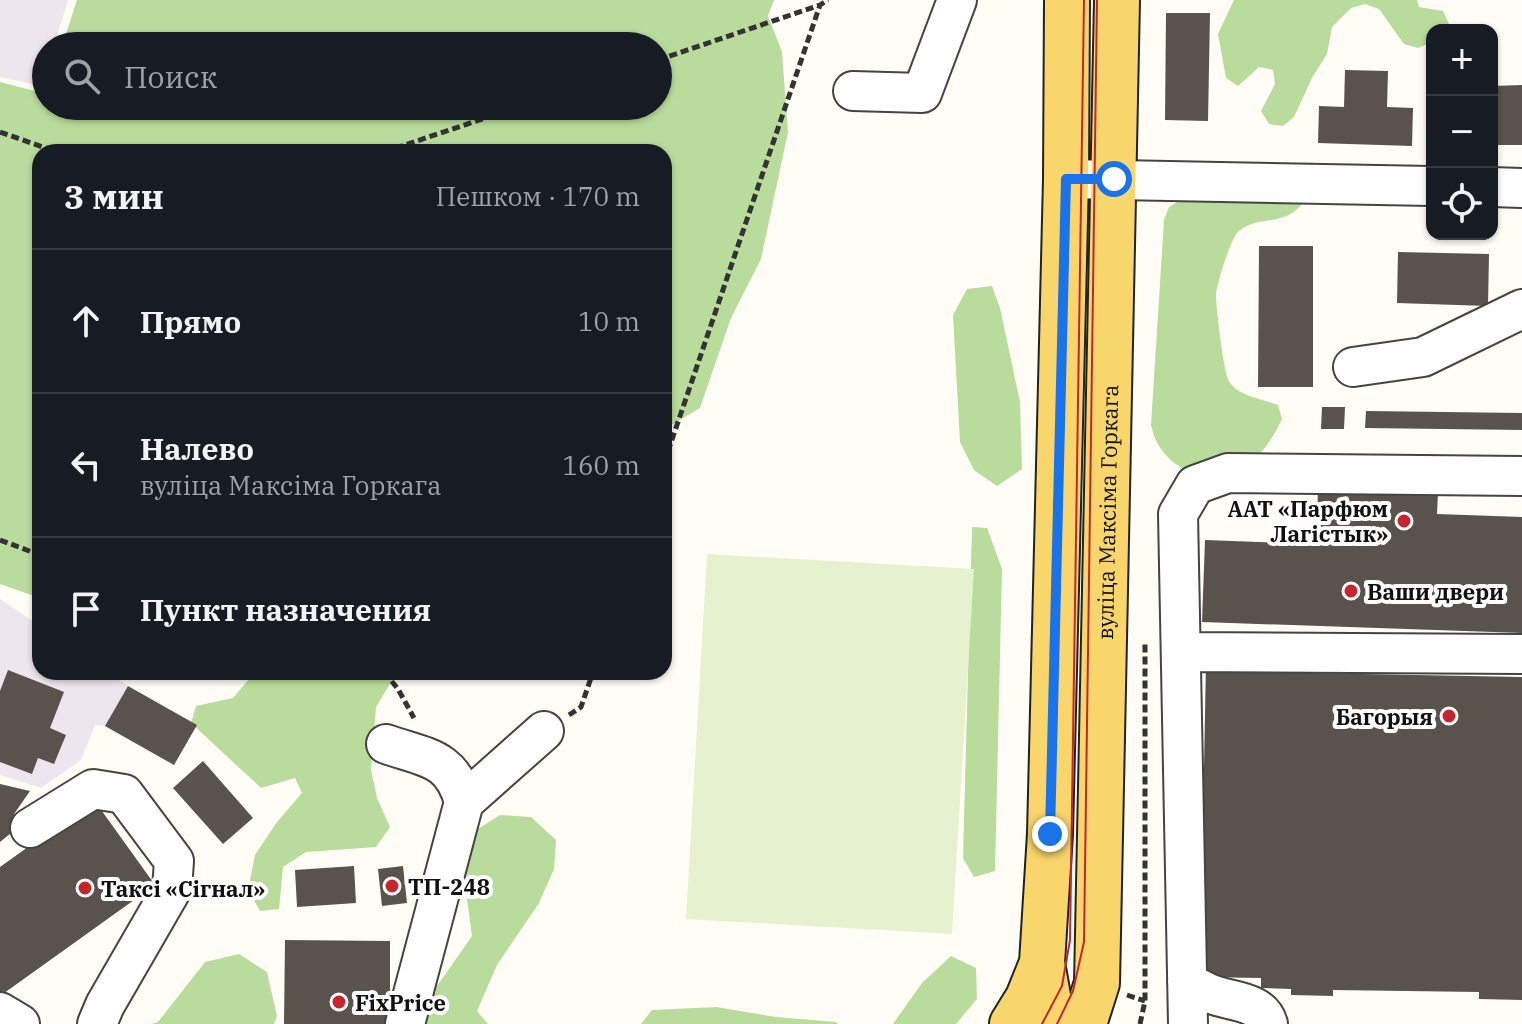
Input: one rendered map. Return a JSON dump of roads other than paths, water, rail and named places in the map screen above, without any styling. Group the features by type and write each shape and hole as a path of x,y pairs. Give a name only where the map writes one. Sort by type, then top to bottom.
{"main road":[{"path":"1053,1024 1042,963 1050,834 1066,179 1067,0"},
{"name":"вуліца Максіма Горкага","path":"1084,1024 1097,983 1117,0"},
{"path":"1012,1024 1028,998 1042,963"}],"street":[{"path":"853,91 922,93 957,0"},
{"path":"1066,179 1426,186"},
{"path":"1498,187 1522,188"},
{"path":"1522,300 1522,319"},
{"path":"1353,367 1423,357 1522,309"},
{"path":"1188,1024 1178,514 1195,485 1228,473 1522,476"},
{"path":"1182,652 1522,654"},
{"path":"464,802 544,731"},
{"path":"386,744 441,763 458,781 464,802 405,1024"},
{"path":"30,828 93,789 124,794 174,861 172,889 112,992 97,1024"},
{"path":"1187,982 1210,994 1255,1006 1268,1024"},
{"path":"0,1012 20,1024"}],"tram line":[{"path":"1042,1024 1062,986 1070,940 1084,0"},
{"path":"1057,1024 1073,991 1084,942 1097,0"}],"place":[{"name":"ААТ «Парфюм Лагістык»","path":"1404,521"},
{"name":"Ваши двери","path":"1351,591"},
{"name":"Багорыя","path":"1449,716"},
{"name":"ТП-248","path":"392,886"},
{"name":"Таксі «Сігнал»","path":"85,888"},
{"name":"FixPrice","path":"339,1002"}]}
